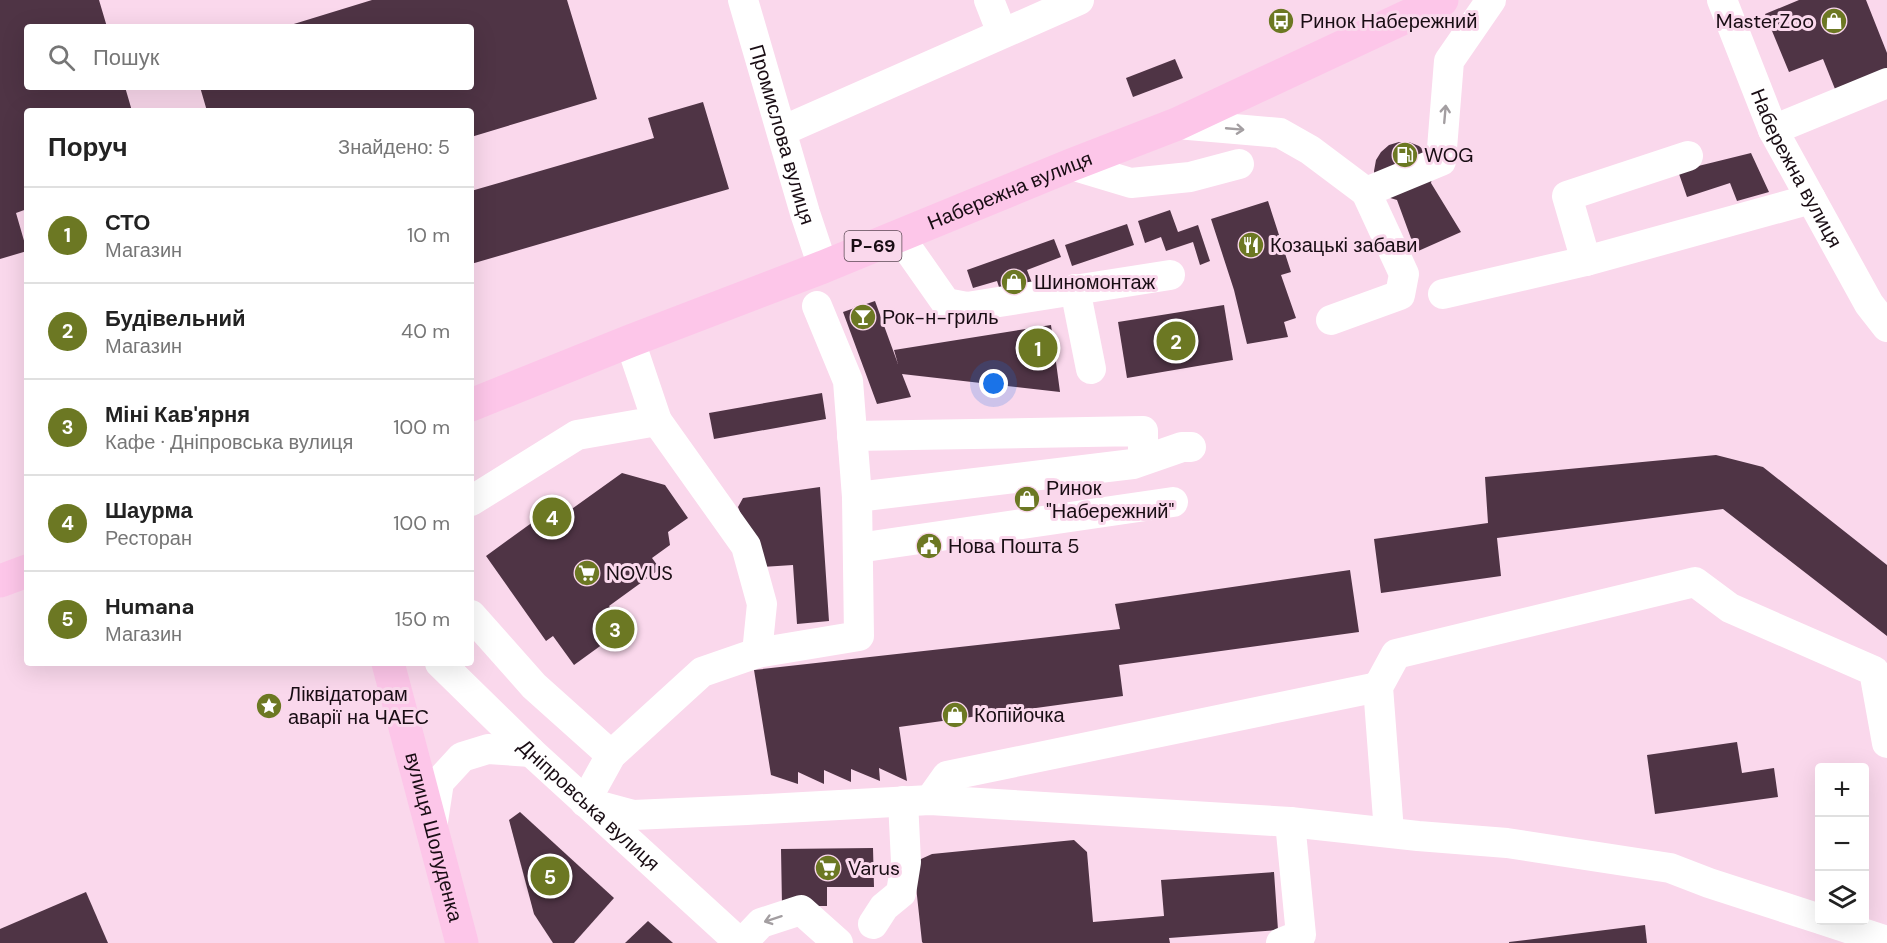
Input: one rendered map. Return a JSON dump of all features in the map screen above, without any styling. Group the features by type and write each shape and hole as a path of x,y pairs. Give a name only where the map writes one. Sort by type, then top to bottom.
{"main road":[{"name":"Набережна вулиця","path":"474,404 823,267 1177,124 1442,0"},
{"path":"0,581 24,572"},
{"name":"вулиця Шолуденка","path":"389,666 462,943"}],"street":[{"name":"Промислова вулиця","path":"743,0 823,267"},
{"path":"989,0 1002,33"},
{"path":"782,131 1078,0"},
{"path":"1366,192 1442,161 1449,62 1491,0"},
{"name":"Набережна вулиця","path":"1722,0 1773,130 1869,304 1887,327"},
{"path":"1773,130 1887,82"},
{"path":"1177,124 1280,133 1310,150 1366,192 1404,274 1400,295 1331,320"},
{"path":"1586,261 1567,196 1688,156"},
{"path":"1071,165 1131,183 1190,177 1239,164"},
{"path":"1443,294 1586,261 1811,199"},
{"path":"899,236 946,303 967,307 1170,275"},
{"path":"1075,289 1091,369"},
{"path":"817,306 848,381 857,497 859,636 757,653 702,672 611,756 585,802 633,814 916,801 1290,822 1507,843 1670,868 1709,884 1815,918"},
{"path":"630,341 657,421 746,546 762,604 757,653"},
{"path":"474,499 577,435 657,421"},
{"path":"852,436 1143,431 1143,460"},
{"path":"857,497 1133,464 1182,447 1191,447"},
{"path":"858,548 1173,502"},
{"path":"1389,832 1378,687 1396,654 1695,582 1730,608 1874,671 1887,743"},
{"path":"474,618 534,686 611,756"},
{"name":"Дніпровська вулиця","path":"443,666 531,752 741,943"},
{"path":"741,943 761,923 801,910 827,933 874,933 885,907 901,893 916,801 947,776 1378,687"},
{"path":"432,829 439,782 462,757 488,749 531,752"},
{"path":"1281,943 1302,935 1290,822"},
{"path":"1837,925 1887,941"}],"building":[{"path":"0,0 99,0 106,24 24,24 24,90 126,90 131,108 24,108 24,210 16,213 24,241 24,252 0,259"},
{"path":"372,0 567,0 597,99 474,136 474,108 206,108 201,90 474,90 474,24 294,24"},
{"path":"1799,0 1866,0 1887,53 1887,68 1835,89 1823,59 1789,72 1765,14"},
{"path":"1175,59 1183,78 1133,97 1126,78"},
{"path":"703,102 729,189 474,263 474,190 654,138 648,118"},
{"path":"1409,142 1419,146 1427,153 1433,173 1431,183 1461,232 1416,252 1397,200 1387,197 1375,181 1376,160 1389,145"},
{"path":"1751,153 1769,192 1737,201 1730,183 1687,197 1678,171"},
{"name":"Козацькі забави","path":"1268,201 1291,272 1281,275 1296,318 1284,322 1288,337 1247,344 1234,290 1211,219"},
{"path":"1170,210 1178,232 1198,225 1210,261 1200,265 1193,242 1166,251 1161,237 1145,243 1138,221"},
{"path":"1127,224 1134,245 1072,266 1065,245"},
{"path":"1054,239 1061,257 1027,270 1032,283 1001,293 997,281 973,288 967,270"},
{"path":"875,301 898,364 894,350 1051,325 1060,392 902,374 911,397 877,404 843,312"},
{"path":"1224,305 1233,360 1127,378 1118,322"},
{"path":"822,393 826,419 714,439 709,413"},
{"path":"1716,455 1763,467 1887,565 1887,636 1723,509 1497,538 1501,576 1381,593 1374,539 1488,523 1485,477"},
{"path":"622,473 665,485 688,518 668,532 670,545 652,558 660,569 609,606 625,628 574,665 553,636 546,641 486,556 555,506 562,516"},
{"path":"820,487 829,621 797,624 793,565 762,567 738,507 743,498"},
{"path":"1350,570 1359,632 1119,665 1123,696 899,727 907,781 879,768 880,781 851,769 851,782 824,770 824,784 798,772 798,784 771,775 754,670 1120,629 1115,604"},
{"path":"1737,742 1742,773 1774,768 1778,797 1655,814 1647,755"},
{"path":"520,812 614,898 574,943 553,943 534,914 509,820"},
{"path":"1074,840 1087,852 1093,922 1164,916 1161,880 1274,872 1278,930 1169,938 1170,943 922,942 914,868 921,859 932,854"},
{"name":"Varus","path":"873,848 874,887 827,887 827,906 782,906 781,849"},
{"path":"86,892 108,943 0,943 0,929"},
{"path":"648,921 673,943 625,943"},
{"path":"1645,925 1647,943 1509,943 1509,942"}],"place":[{"name":"Ринок Набережний","path":"1281,21"},
{"name":"MasterZoo","path":"1834,21"},
{"name":"WOG","path":"1405,155"},
{"name":"Козацькі забави","path":"1251,245"},
{"name":"Шиномонтаж","path":"1014,282"},
{"name":"Рок-н-гриль","path":"863,317"},
{"name":"Будівельний","path":"1176,341"},
{"name":"СТО","path":"1038,348"},
{"name":"Ринок \"Набережний\"","path":"1027,499"},
{"name":"Шаурма","path":"552,517"},
{"name":"Нова Пошта 5","path":"929,546"},
{"name":"NOVUS","path":"587,573"},
{"name":"Міні Кав'ярня","path":"615,629"},
{"name":"Ліквідаторам аварії на ЧАЕС","path":"269,706"},
{"name":"Копійочка","path":"955,715"},
{"name":"Varus","path":"828,868"},
{"name":"Humana","path":"550,876"}]}
